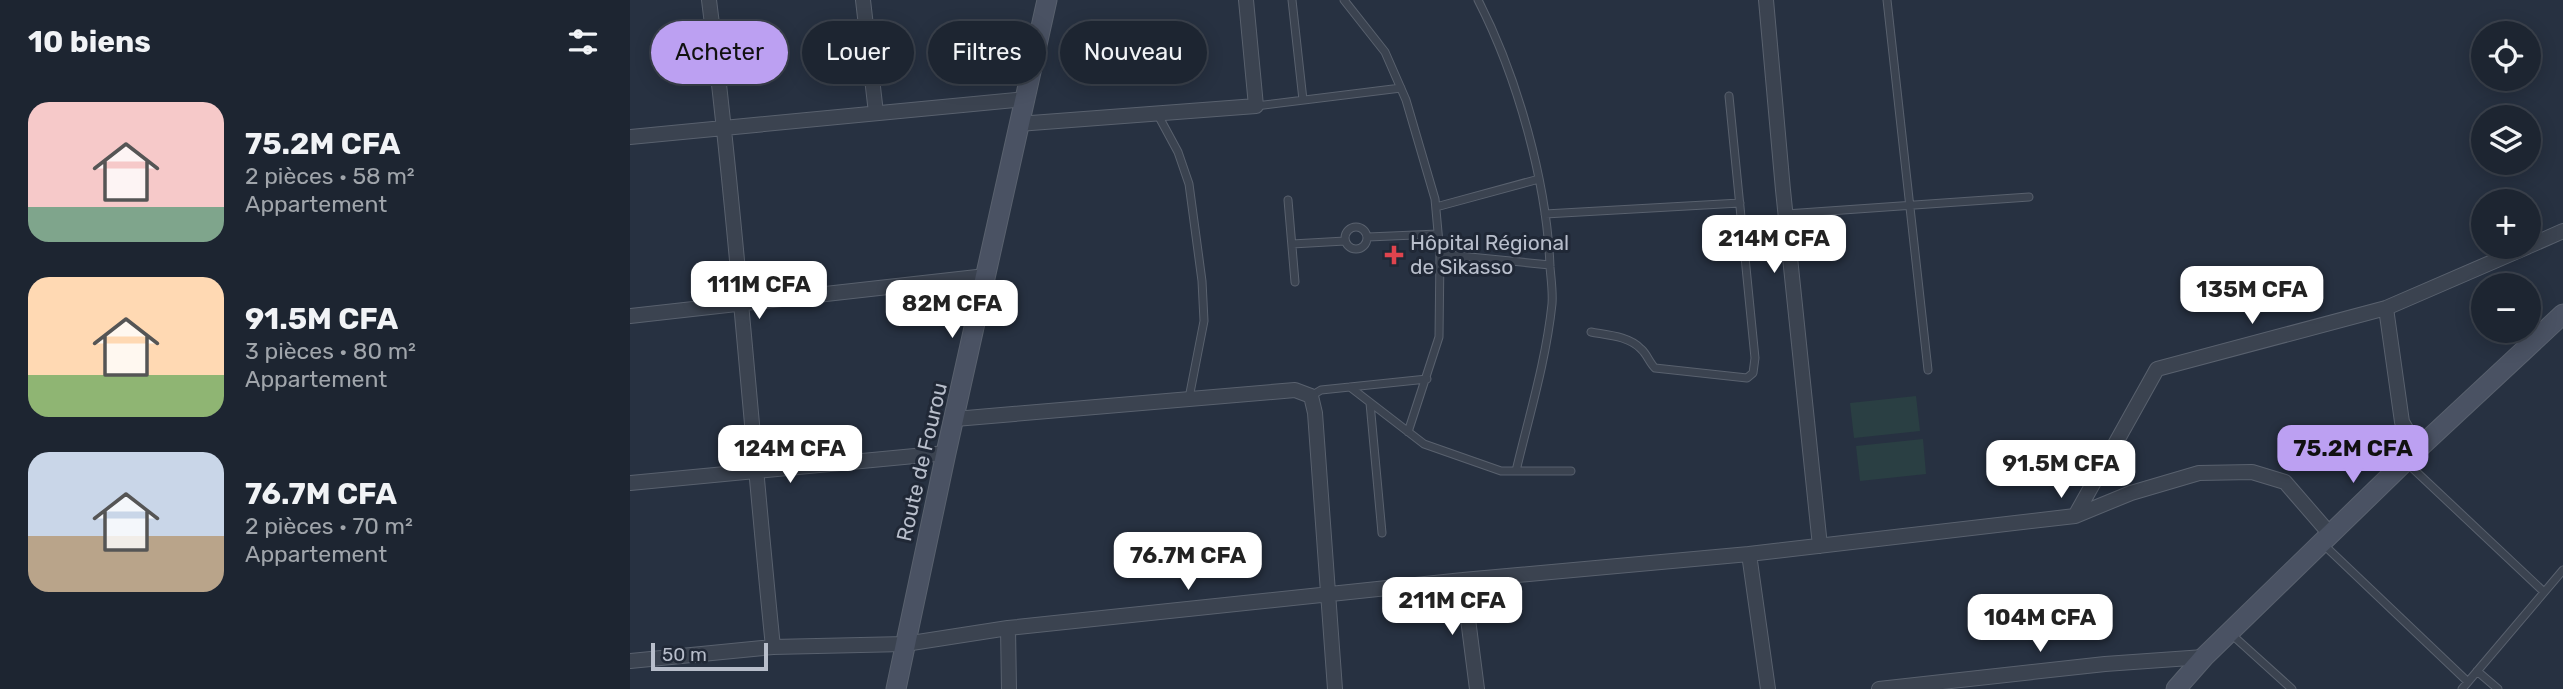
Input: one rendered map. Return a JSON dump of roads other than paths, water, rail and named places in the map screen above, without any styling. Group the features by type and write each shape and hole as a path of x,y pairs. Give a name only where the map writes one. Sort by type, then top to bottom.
{"main road":[{"name":"Route de Fourou","path":"896,689 1047,0"},
{"path":"2176,689 2229,632 2563,314"}],"street":[{"path":"709,0 725,128 739,305 773,647"},
{"path":"863,0 876,113"},
{"path":"1018,124 1256,106 1246,0"},
{"path":"1766,0 1820,546"},
{"path":"630,137 1025,99"},
{"path":"2541,240 2563,231"},
{"path":"2075,516 2157,369 2386,308 2498,259"},
{"path":"630,316 986,276"},
{"path":"2386,308 2402,422 2412,456"},
{"path":"955,418 1295,390 1311,396 1315,413 1335,689"},
{"path":"630,483 946,453"},
{"path":"630,661 773,647 905,643 1008,628 1463,580 1749,554 2075,516 2131,493 2199,473 2252,472 2285,482 2326,539"},
{"path":"1749,554 1768,689"},
{"path":"1463,580 1477,689"},
{"path":"1008,628 1009,689"},
{"path":"1879,689 2105,664 2204,657"}],"lane":[{"path":"1292,0 1303,100"},
{"path":"1344,0 1385,52 1401,88 1436,207 1440,254 1439,337 1408,432"},
{"path":"1478,0 1511,77 1539,179 1550,265 1552,301 1545,350 1516,471"},
{"path":"1887,0 1928,370"},
{"path":"1256,106 1401,88"},
{"path":"1591,332 1634,343 1644,351 1655,368 1747,378 1753,373 1755,358 1729,96"},
{"path":"1158,115 1178,152 1189,184 1202,281 1204,321 1189,398"},
{"path":"1436,207 1539,179"},
{"path":"1786,214 2029,197"},
{"path":"1288,200 1295,282"},
{"path":"1545,214 1740,203"},
{"path":"1345,242 1346,234 1354,227 1361,228 1368,237"},
{"path":"1368,237 1438,234"},
{"path":"1292,244 1345,242 1357,250 1366,244 1368,237"},
{"path":"1440,254 1550,265"},
{"path":"1311,396 1321,390 1427,379"},
{"path":"1350,387 1424,444 1501,471 1571,471"},
{"path":"1370,403 1382,533"},
{"path":"2412,456 2544,593"},
{"path":"2326,539 2468,682"},
{"path":"2462,689 2563,570"},
{"path":"2229,632 2292,689"},
{"path":"2477,671 2498,689"}],"place":[{"name":"Hôpital Régional de Sikasso","path":"1394,255"}]}
